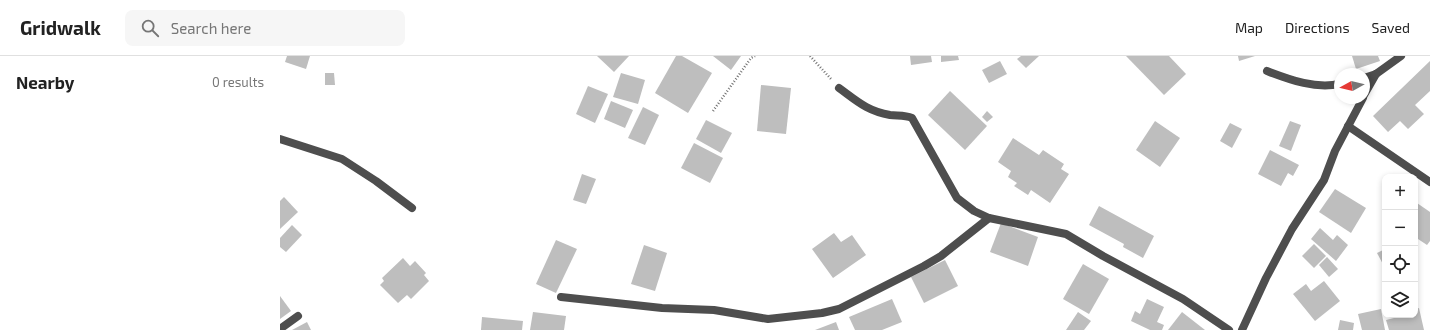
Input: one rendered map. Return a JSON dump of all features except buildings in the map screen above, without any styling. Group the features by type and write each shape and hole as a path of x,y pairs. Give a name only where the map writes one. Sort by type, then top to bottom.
{"street":[{"path":"1370,76 1376,74 1401,56"},
{"path":"1267,71 1313,85 1334,85"},
{"path":"1370,84 1376,74"},
{"path":"839,88 866,108 890,115 907,116 912,118 957,198 974,211 989,218 1066,234 1103,256 1183,298 1229,330"},
{"path":"1242,330 1266,278 1292,229 1324,180 1335,151 1360,104"},
{"path":"1348,126 1430,182"},
{"path":"280,139 342,159 376,181 412,208"},
{"path":"561,297 662,308 714,310 768,319 822,313 838,309 924,266 940,256 989,218"},
{"path":"280,329 298,316"}],"path":[{"path":"713,111 751,58 755,56"},
{"path":"810,56 822,67 839,88"}]}
